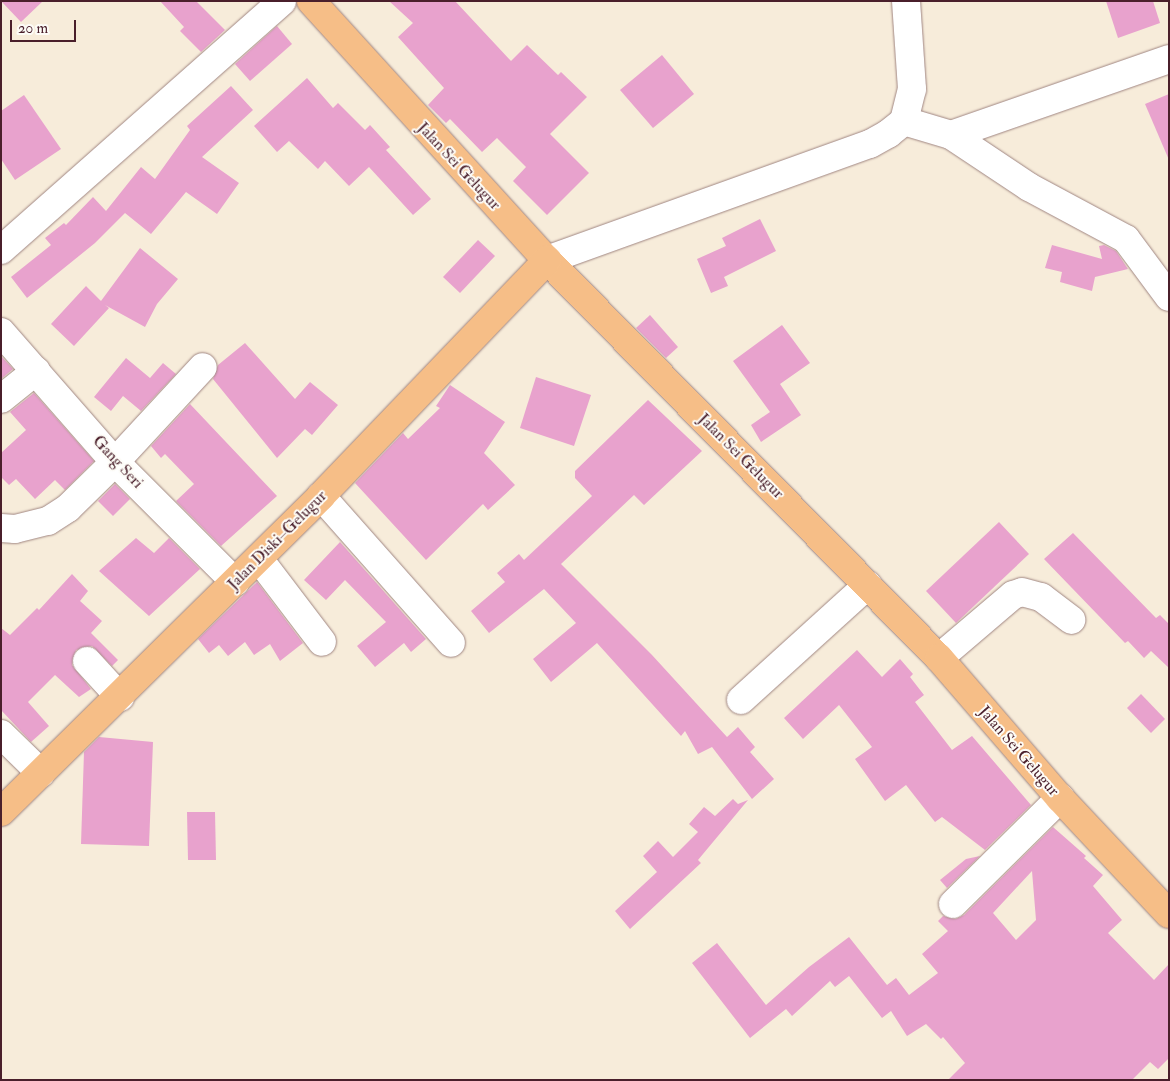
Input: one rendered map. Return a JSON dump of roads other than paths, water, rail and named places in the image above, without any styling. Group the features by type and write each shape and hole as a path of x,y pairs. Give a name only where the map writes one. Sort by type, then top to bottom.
{"main road":[{"name":"Jalan Sei Gelugur","path":"311,1 547,260 938,658 1060,798 1169,914"},
{"name":"Jalan Diski–Gelugur","path":"1,812 259,559 547,260"}],"street":[{"path":"1,250 282,1"},
{"path":"547,260 870,144 904,121 912,89 906,1"},
{"path":"951,136 1169,59"},
{"path":"904,121 951,136 1029,187 1126,239 1169,297"},
{"name":"Gang Seri","path":"1,332 116,462 235,582"},
{"path":"1,528 15,529 48,521 68,508 116,462 203,367"},
{"path":"1,399 36,371"},
{"path":"321,496 451,643"},
{"path":"259,559 322,642"},
{"path":"741,700 868,585"},
{"path":"938,658 1013,595 1022,592 1042,597 1071,620"},
{"path":"88,661 120,697"},
{"path":"1,734 41,773"},
{"path":"953,904 1060,798"}]}
